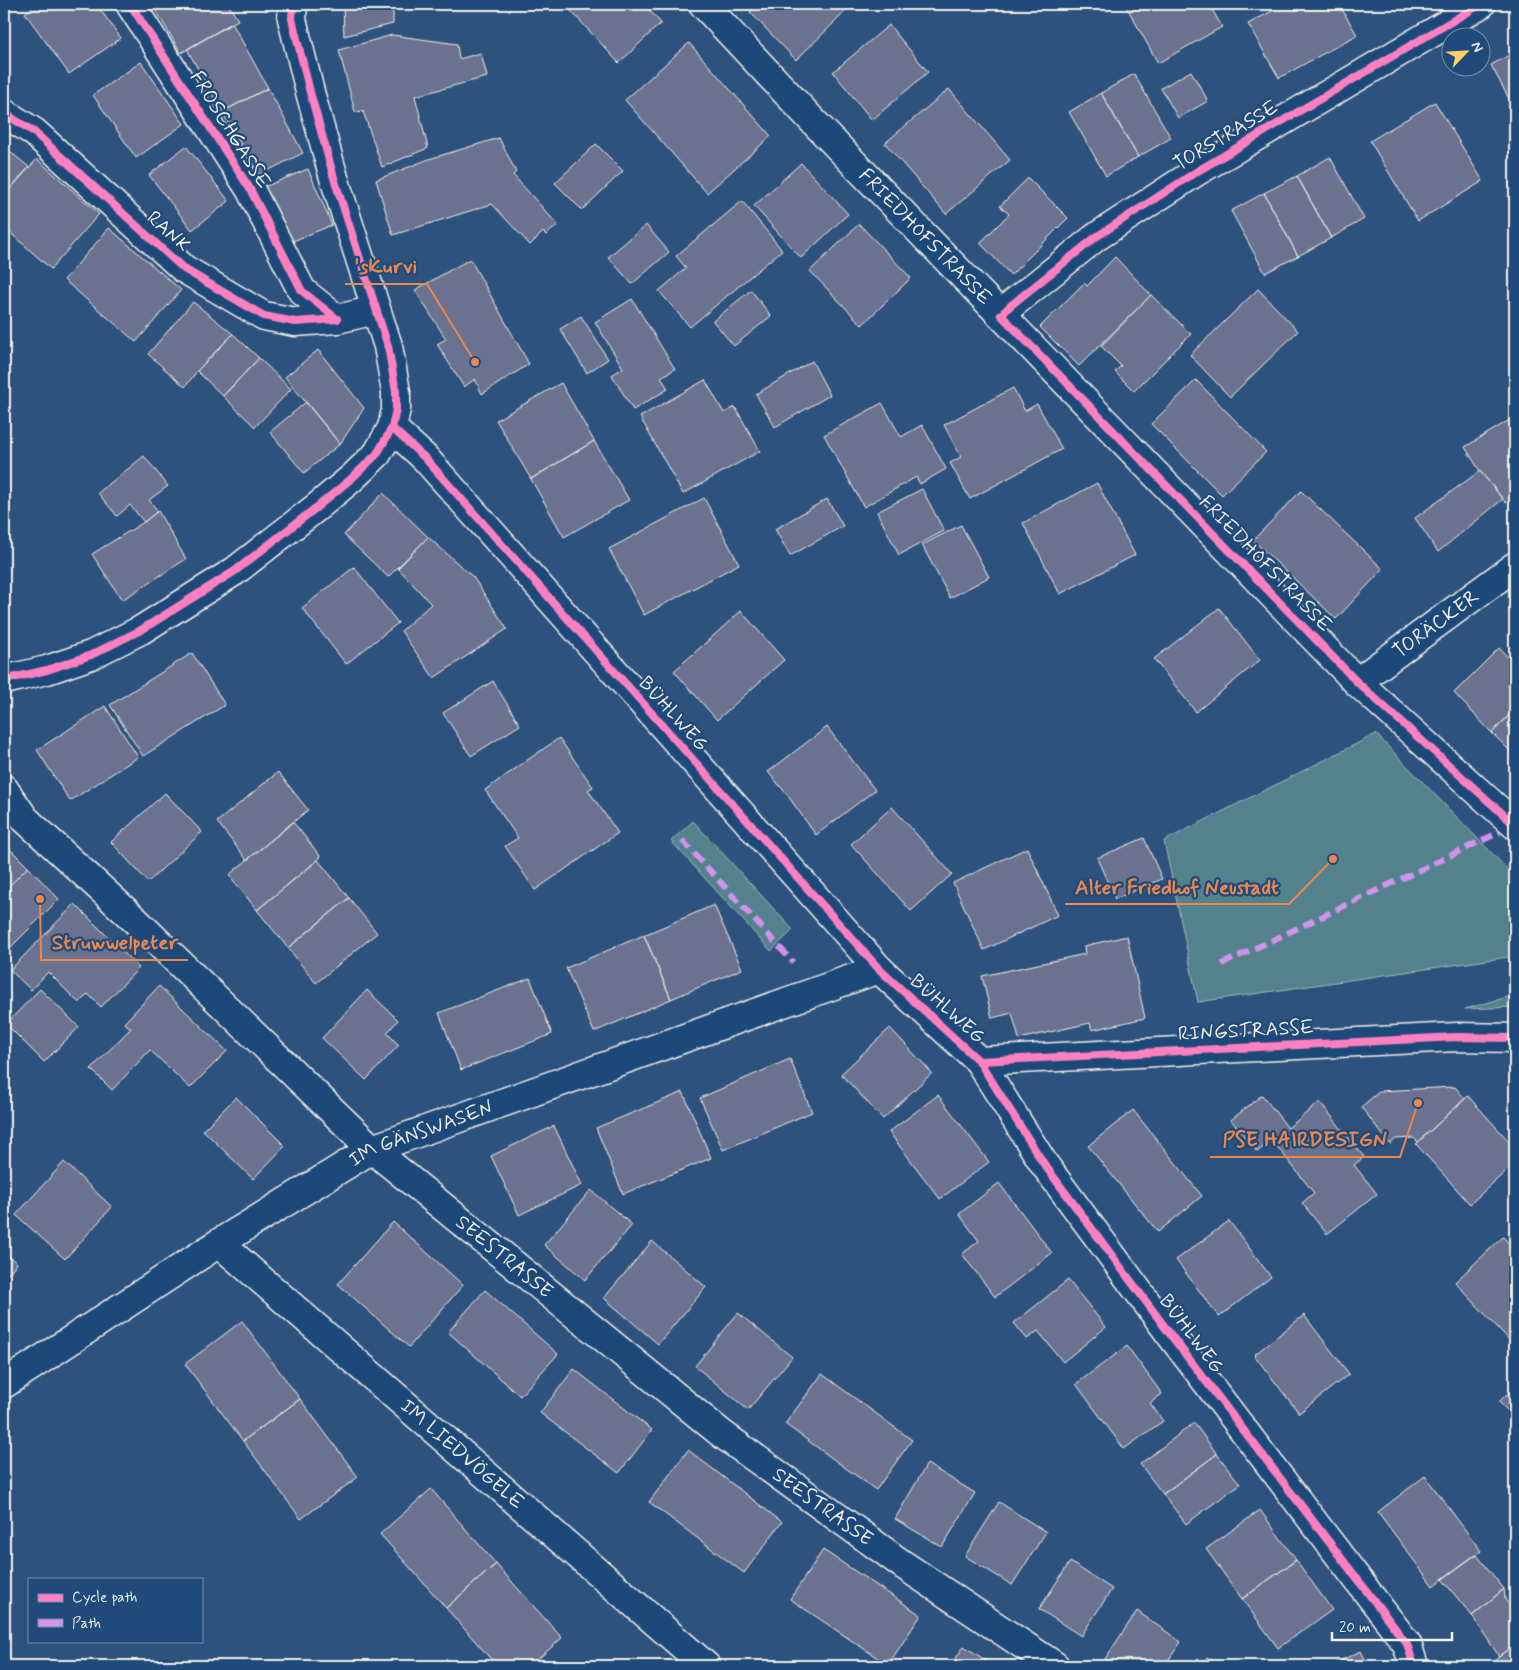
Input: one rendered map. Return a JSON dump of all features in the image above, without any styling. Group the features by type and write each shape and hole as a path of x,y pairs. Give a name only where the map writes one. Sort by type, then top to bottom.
{"street":[{"name":"FROSCHGASSE","path":"130,4 250,189 302,291 337,319"},
{"path":"4,680 47,670 91,655 142,630 227,576 318,507 352,478 377,454 392,428 396,409 396,392 388,346 334,178 310,92 292,19 293,4"},
{"name":"FRIEDHOFSTRASSE","path":"704,4 812,120 1357,682 1515,825"},
{"name":"TORSTRASSE","path":"1001,315 1096,236 1196,172 1482,4"},
{"name":"RANK","path":"4,113 34,132 184,269 264,316 295,322 337,319 376,310"},
{"name":"BÜHLWEG","path":"392,428 425,458 878,969 979,1061 1044,1164 1407,1644 1414,1666"},
{"name":"TORÄCKER","path":"1357,682 1515,566"},
{"name":"SEESTRASSE","path":"4,789 24,818 135,920 372,1148 722,1434 902,1564 1055,1666"},
{"name":"IM GÄNSWASEN","path":"4,1384 219,1242 372,1148 878,969"},
{"name":"RINGSTRASSE","path":"979,1061 1457,1037 1515,1038"},
{"name":"IM LIEDVÖGELE","path":"219,1242 706,1666"}],"green space":[{"path":"1376,734 1515,877 1515,956 1198,1002 1164,841"},
{"path":"693,821 793,930 771,951 671,841"},
{"path":"1515,995 1515,1007 1465,1009"}],"building":[{"path":"37,4 96,4 121,38 69,74 25,13"},
{"path":"152,4 228,4 238,20 181,53"},
{"path":"343,4 393,4 393,24 344,36"},
{"path":"577,4 655,4 649,10 661,23 619,63 570,10"},
{"path":"759,4 838,4 846,11 796,60 750,12"},
{"path":"1125,4 1209,4 1222,27 1158,63"},
{"path":"1285,4 1339,4 1357,35 1279,78 1248,24"},
{"path":"232,23 268,88 222,112 187,49"},
{"path":"889,25 928,72 872,120 833,72"},
{"path":"392,35 457,44 459,59 481,53 487,77 415,96 428,148 382,167 363,111 355,112 339,50"},
{"path":"689,43 771,136 707,193 625,100"},
{"path":"1515,52 1515,110 1492,67 1492,64"},
{"path":"141,62 184,124 136,158 93,95"},
{"path":"1191,71 1208,101 1178,118 1161,88"},
{"path":"1134,74 1171,138 1138,157 1101,93"},
{"path":"268,88 303,153 259,175 222,112"},
{"path":"949,89 1010,160 946,214 885,143"},
{"path":"1101,93 1138,157 1106,176 1069,112"},
{"path":"1435,102 1483,181 1418,221 1370,141"},
{"path":"499,138 516,172 513,175 558,225 546,235 543,232 530,245 492,204 393,235 376,180 429,159"},
{"path":"596,144 623,171 582,210 555,183"},
{"path":"186,146 229,201 192,230 149,175"},
{"path":"4,147 29,167 4,196"},
{"path":"1330,157 1364,219 1331,238 1297,176"},
{"path":"37,159 99,214 51,269 4,227 4,196"},
{"path":"801,163 848,214 801,258 754,206"},
{"path":"308,169 332,225 288,243 264,187"},
{"path":"1297,176 1331,238 1298,256 1264,193"},
{"path":"1028,178 1068,218 1011,275 980,243 1009,214 1000,206"},
{"path":"1264,193 1298,256 1265,273 1231,211"},
{"path":"742,201 782,250 690,327 659,291 686,268 676,256"},
{"path":"859,224 911,278 862,325 810,271"},
{"path":"646,225 669,252 632,284 608,257"},
{"path":"109,228 181,290 136,342 64,280"},
{"path":"1115,257 1151,295 1079,366 1040,327 1084,283 1087,286"},
{"path":"470,259 529,364 482,394 475,379 464,387 437,344 446,339 415,290"},
{"path":"1258,289 1298,331 1230,397 1190,355"},
{"path":"751,290 771,316 734,346 713,321"},
{"path":"1151,295 1191,334 1134,391 1115,372 1121,366 1101,346"},
{"path":"632,299 675,369 661,377 668,389 633,410 612,375 623,368 595,322"},
{"path":"193,302 233,334 197,371 185,387 148,354"},
{"path":"581,316 608,359 587,373 560,329"},
{"path":"233,334 259,358 223,396 197,371"},
{"path":"318,350 364,408 340,444 285,377"},
{"path":"259,358 291,389 255,427 223,396"},
{"path":"812,361 830,395 775,427 756,394"},
{"path":"705,380 724,413 735,407 760,451 683,494 640,417"},
{"path":"1196,380 1266,452 1222,495 1151,424"},
{"path":"561,383 594,441 531,479 496,420"},
{"path":"1013,388 1025,411 1037,404 1062,449 970,499 950,463 961,457 944,425"},
{"path":"306,402 340,444 304,473 270,432"},
{"path":"882,403 901,437 922,425 946,469 920,484 916,477 864,507 824,435"},
{"path":"1513,418 1515,420 1515,496 1506,503 1480,471 1465,447"},
{"path":"594,441 629,500 564,537 531,479"},
{"path":"144,456 168,486 149,500 158,511 144,522 130,505 117,516 98,493"},
{"path":"1480,471 1503,499 1438,552 1415,518"},
{"path":"1097,483 1135,555 1060,594 1023,523"},
{"path":"922,489 944,531 899,555 877,512"},
{"path":"1301,491 1383,569 1336,619 1253,540"},
{"path":"383,493 428,537 388,577 344,535"},
{"path":"704,498 739,564 644,615 609,549"},
{"path":"827,499 843,526 790,556 775,529"},
{"path":"158,511 186,559 122,600 92,554 144,522"},
{"path":"961,525 989,577 950,598 922,545"},
{"path":"428,537 473,577 507,629 434,678 401,631 431,604 398,568"},
{"path":"354,567 398,623 346,664 302,608"},
{"path":"1219,608 1260,660 1196,712 1154,659"},
{"path":"741,611 784,660 717,720 674,671"},
{"path":"1499,648 1515,665 1515,709 1492,733 1454,693"},
{"path":"192,653 225,705 143,756 110,705"},
{"path":"493,681 520,725 471,756 443,713"},
{"path":"105,706 138,757 70,801 37,750"},
{"path":"1515,709 1515,756 1492,733"},
{"path":"827,727 875,790 816,835 768,772"},
{"path":"559,738 593,787 588,790 618,833 535,890 505,846 518,838 485,790"},
{"path":"278,772 308,810 247,860 217,822"},
{"path":"165,793 202,832 148,882 111,842"},
{"path":"892,807 952,874 911,911 851,844"},
{"path":"293,822 321,857 257,910 229,875"},
{"path":"1144,838 1162,879 1115,899 1097,858"},
{"path":"4,843 28,867 4,891"},
{"path":"1027,848 1058,915 984,950 953,883"},
{"path":"318,860 349,898 288,948 257,910"},
{"path":"28,867 59,899 4,954 4,891"},
{"path":"349,898 377,933 316,983 288,948"},
{"path":"75,904 139,968 101,1007 88,994 79,1003 48,972 31,990 10,970"},
{"path":"714,905 742,969 671,999 644,935"},
{"path":"644,935 671,999 594,1032 566,968"},
{"path":"1127,936 1145,1018 1092,1030 1090,1023 1019,1039 1012,1013 992,1018 982,976 1085,954 1084,946"},
{"path":"530,978 552,1034 461,1070 439,1013"},
{"path":"159,986 227,1051 190,1088 150,1050 112,1090 91,1069 131,1028 124,1023"},
{"path":"40,989 79,1027 44,1062 6,1024"},
{"path":"367,990 398,1020 387,1033 399,1045 366,1080 322,1038"},
{"path":"890,1028 932,1073 883,1119 841,1074"},
{"path":"790,1059 812,1112 723,1150 700,1098"},
{"path":"1455,1087 1465,1099 1418,1142 1414,1138 1396,1139 1390,1144 1361,1107 1380,1091"},
{"path":"683,1092 711,1158 623,1194 596,1128"},
{"path":"938,1095 989,1162 940,1199 889,1132"},
{"path":"1262,1095 1288,1128 1320,1102 1364,1157 1354,1165 1377,1194 1327,1234 1302,1203 1314,1193 1272,1140 1257,1152 1231,1120"},
{"path":"1468,1096 1515,1148 1515,1163 1470,1204 1416,1144"},
{"path":"236,1097 285,1146 253,1179 203,1130"},
{"path":"1133,1110 1202,1196 1158,1232 1088,1146"},
{"path":"554,1126 582,1185 519,1215 491,1156"},
{"path":"64,1162 112,1207 65,1259 16,1215"},
{"path":"999,1183 1052,1253 995,1297 962,1254 979,1241 959,1214"},
{"path":"591,1190 632,1225 585,1280 544,1245"},
{"path":"1229,1221 1271,1277 1219,1317 1176,1260"},
{"path":"393,1222 463,1285 409,1347 338,1284"},
{"path":"1503,1237 1515,1250 1515,1346 1455,1282"},
{"path":"652,1241 706,1287 658,1344 604,1298"},
{"path":"4,1252 17,1263 4,1279"},
{"path":"1068,1280 1106,1327 1063,1362 1038,1331 1027,1339 1014,1323"},
{"path":"485,1290 558,1354 520,1396 448,1332"},
{"path":"738,1313 792,1357 748,1410 695,1366"},
{"path":"1304,1315 1349,1374 1299,1413 1254,1355"},
{"path":"242,1321 300,1399 243,1441 185,1364"},
{"path":"1127,1346 1162,1394 1150,1403 1163,1421 1124,1449 1076,1384"},
{"path":"574,1369 652,1430 619,1473 540,1413"},
{"path":"822,1374 912,1440 876,1490 785,1424"},
{"path":"1515,1386 1515,1418 1499,1402"},
{"path":"300,1399 358,1477 301,1519 243,1441"},
{"path":"1194,1423 1217,1454 1163,1494 1140,1464"},
{"path":"688,1450 782,1522 744,1573 649,1502"},
{"path":"1217,1454 1240,1484 1186,1524 1163,1494"},
{"path":"927,1464 975,1493 942,1547 895,1519"},
{"path":"1425,1476 1481,1551 1433,1586 1378,1512"},
{"path":"431,1489 496,1564 446,1608 380,1534"},
{"path":"999,1502 1046,1532 1012,1585 965,1556"},
{"path":"1260,1510 1296,1560 1242,1599 1206,1549"},
{"path":"823,1550 921,1615 888,1665 790,1599"},
{"path":"1476,1554 1504,1589 1472,1616 1442,1579"},
{"path":"1296,1560 1332,1610 1278,1648 1242,1599"},
{"path":"1070,1562 1112,1589 1081,1636 1039,1609"},
{"path":"496,1564 562,1638 530,1666 497,1666 446,1608"},
{"path":"1504,1589 1505,1599 1515,1614 1515,1644 1499,1656 1472,1616"},
{"path":"1137,1611 1181,1642 1164,1666 1116,1666 1105,1659"},
{"path":"1515,1644 1515,1666 1486,1666 1499,1656"},
{"path":"964,1646 994,1666 951,1666"},
{"path":"1361,1651 1368,1666 1329,1666"},
{"path":"1207,1657 1221,1666 1201,1666"}],"marked path":[{"path":"1222,964 1500,832"},
{"path":"682,840 793,962"}],"cycle path":[{"path":"130,4 250,189 302,291 337,319"},
{"path":"4,680 47,670 91,655 141,630 235,571 352,478 377,454 392,428 396,409 396,392 388,346 334,178 310,92 292,19 293,4"},
{"path":"1481,4 1196,172 1096,237 1001,315 1357,682 1515,825"},
{"path":"4,113 34,132 184,269 264,316 295,322 337,319"},
{"path":"392,428 425,458 879,969 979,1061 1044,1164 1173,1338 1407,1644 1414,1666"},
{"path":"979,1061 1457,1037 1515,1038"}],"place":[{"name":"'sKurvi","path":"475,362"},
{"name":"Alter Friedhof Neustadt","path":"1333,859"},
{"name":"Struwwelpeter","path":"40,899"},
{"name":"PSE HAIRDESIGN","path":"1418,1103"}]}
